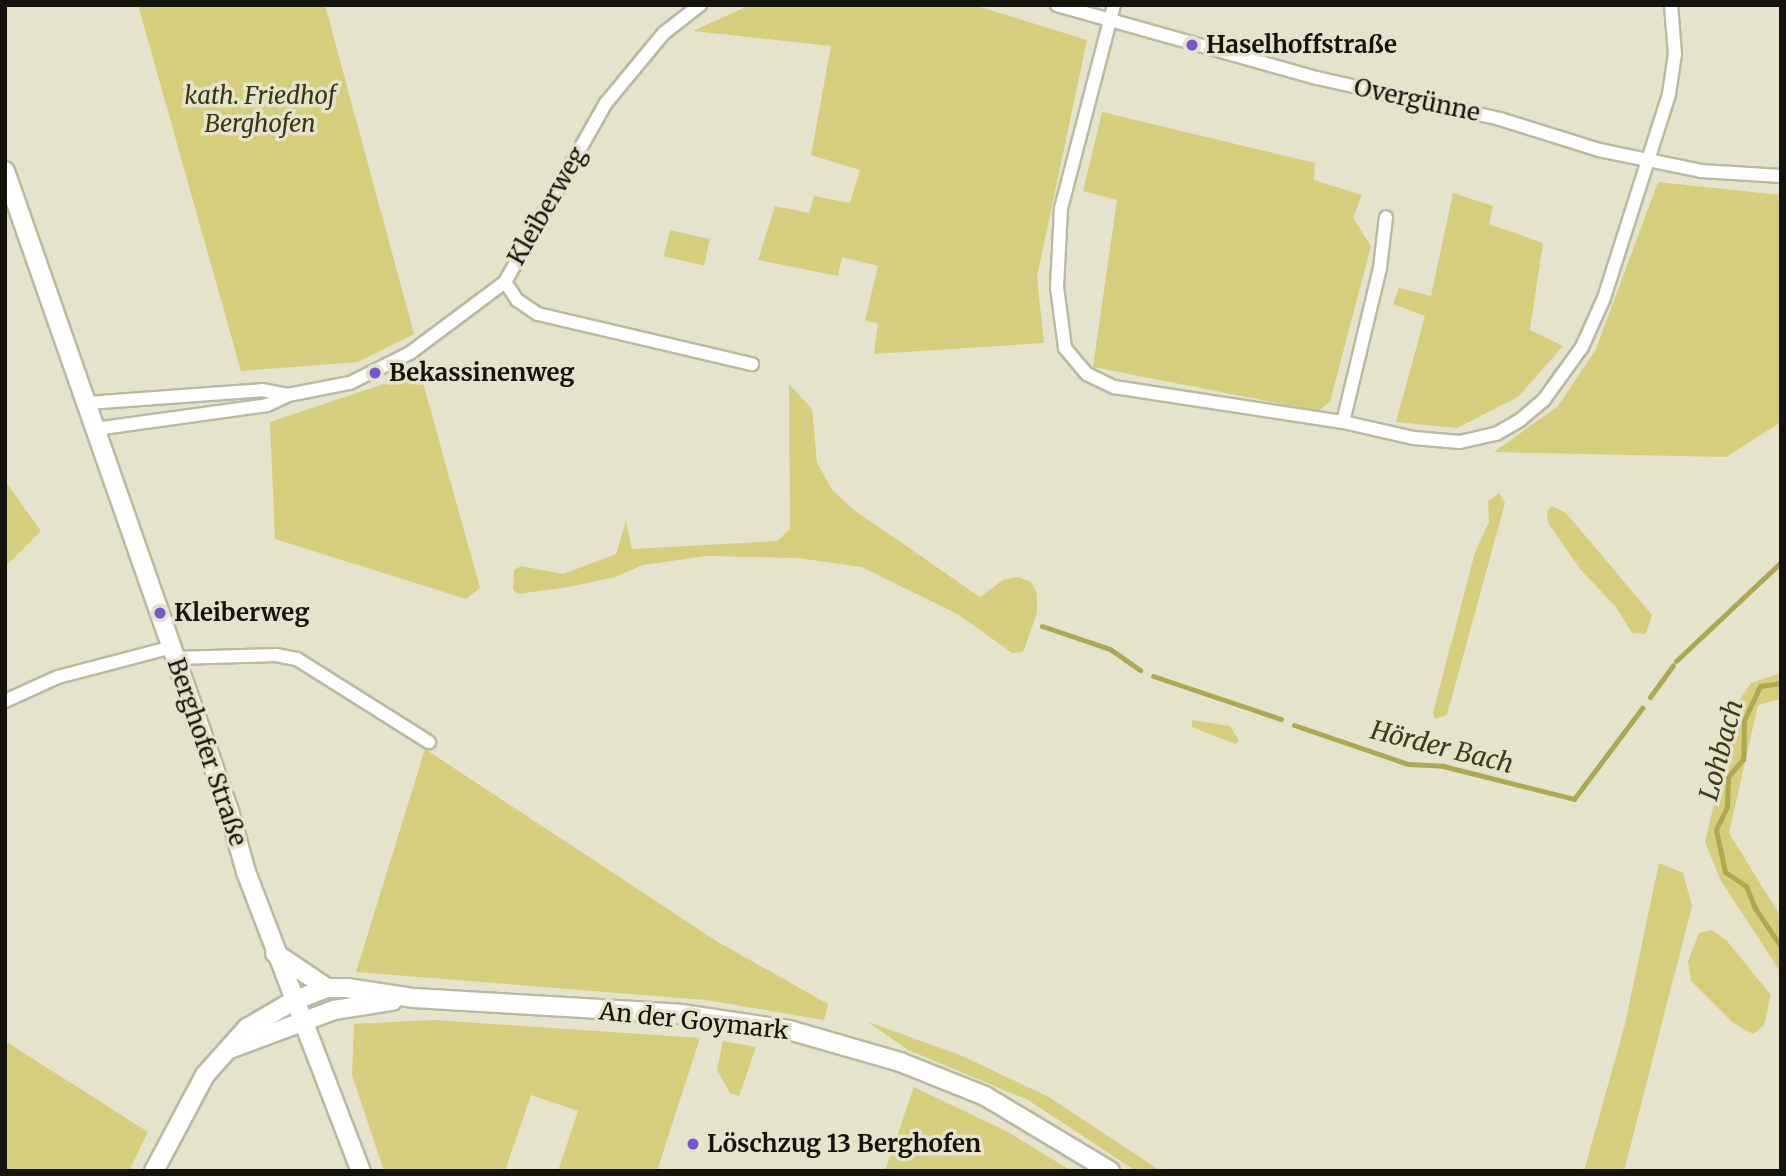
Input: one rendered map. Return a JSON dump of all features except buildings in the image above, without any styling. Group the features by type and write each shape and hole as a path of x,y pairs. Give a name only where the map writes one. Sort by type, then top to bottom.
{"main road":[{"name":"Berghofer Straße","path":"5,171 174,653 275,953 361,1171"},
{"path":"275,953 327,988"},
{"name":"An der Goymark","path":"154,1171 186,1106 228,1049 261,1016 327,988 414,998 681,1014 789,1030 900,1062 985,1096 1110,1171"},
{"name":"An der Goymark","path":"228,1049 350,1006 414,998"}],"street":[{"name":"Kleiberweg","path":"95,429 267,405 288,395 350,383 375,373 410,353 505,282 606,103 664,33 700,5"},
{"name":"Overgünne","path":"1057,5 1317,78 1491,117 1647,160 1700,171 1781,176"},
{"path":"1114,5 1061,208 1057,287 1065,348 1087,374 1114,387 1343,422 1414,438 1460,442 1496,434 1543,401 1582,347 1604,298 1671,81 1675,54 1671,5"},
{"path":"1343,422 1380,268 1386,217"},
{"path":"505,282 517,300 538,314 752,364"},
{"name":"Kleiberweg","path":"87,403 262,390 288,395"},
{"path":"5,701 58,677 174,653 276,655 297,659 429,741"}],"green space":[{"name":"kath. Friedhof Berghofen","path":"138,5 325,5 414,334 358,362 241,371"},
{"path":"750,5 974,5 1087,40 1037,277 1044,343 874,354 878,323 865,321 878,266 842,257 838,276 758,260 775,206 809,213 814,196 850,203 860,170 811,155 831,46 693,31"},
{"path":"1102,112 1315,163 1314,180 1362,195 1353,218 1371,246 1330,402 1318,411 1093,367 1117,200 1083,191"},
{"path":"1658,182 1781,195 1781,422 1726,457 1494,452 1558,406 1596,349"},
{"path":"1453,193 1493,206 1489,224 1543,243 1530,330 1563,346 1518,397 1457,428 1396,422 1425,316 1393,304 1399,288 1431,296"},
{"path":"670,230 710,239 704,266 664,256"},
{"path":"420,372 480,588 466,599 275,539 270,422"},
{"path":"789,384 812,409 817,462 832,490 854,510 980,597 1003,580 1019,577 1031,582 1037,594 1037,613 1023,652 1012,653 959,615 862,567 797,558 706,556 643,565 615,577 569,587 518,594 513,590 514,570 521,566 563,574 616,554 626,521 632,549 777,541 790,529"},
{"path":"5,481 41,531 5,567"},
{"path":"1499,493 1505,503 1447,715 1435,719 1433,713 1475,552 1489,522 1488,501"},
{"path":"1552,506 1566,513 1652,615 1646,634 1632,633 1616,607 1581,570 1548,523 1547,512"},
{"path":"1781,673 1781,699 1758,705 1729,833 1781,917 1781,973 1720,879 1705,842 1738,702 1751,683"},
{"path":"1192,720 1230,726 1239,741 1235,744 1192,727"},
{"path":"425,749 718,942 828,1004 824,1020 706,1000 356,972"},
{"path":"1659,863 1683,873 1692,906 1624,1171 1584,1171 1625,1024"},
{"path":"1712,930 1727,941 1771,995 1764,1025 1753,1034 1733,1023 1691,981 1688,961 1699,933"},
{"path":"434,1020 700,1038 657,1171 558,1171 578,1111 531,1095 505,1171 384,1171 352,1075 354,1024"},
{"path":"868,1022 960,1055 1047,1096 1161,1171 1136,1171 1028,1100 908,1050"},
{"path":"5,1041 148,1132 129,1171 5,1171"},
{"path":"723,1041 756,1047 739,1096 730,1093 717,1070"},
{"path":"914,1087 1008,1132 1072,1171 885,1171"}],"waterway":[{"path":"1676,661 1781,562"},
{"name":"Hörder Bach","path":"1042,626 1110,649 1140,670"},
{"path":"1650,697 1673,665"},
{"name":"Hörder Bach","path":"1153,676 1281,719"},
{"name":"Lohbach","path":"1781,683 1760,686 1744,720 1743,759 1728,777 1727,807 1716,830 1725,872 1746,886 1755,908 1781,947"},
{"name":"Hörder Bach","path":"1294,725 1408,764 1443,766 1574,799 1642,708"}],"place":[{"name":"Haselhoffstraße","path":"1192,45"},
{"name":"Bekassinenweg","path":"375,373"},
{"name":"Kleiberweg","path":"160,613"},
{"name":"Löschzug 13 Berghofen","path":"693,1144"}]}
